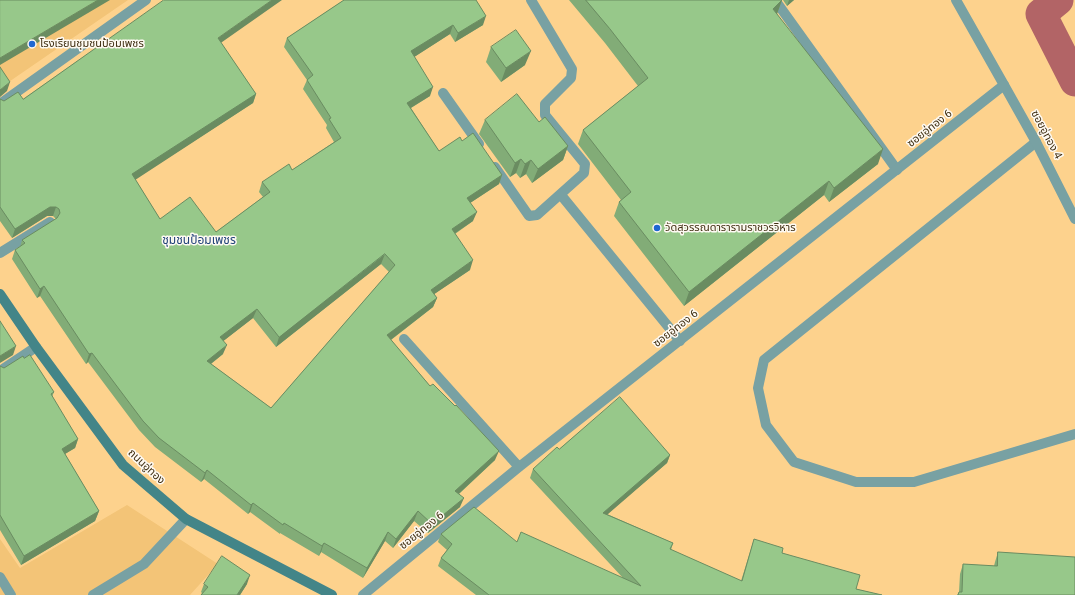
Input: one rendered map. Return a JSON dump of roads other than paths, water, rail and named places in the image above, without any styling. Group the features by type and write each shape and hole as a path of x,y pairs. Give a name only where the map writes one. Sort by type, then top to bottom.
{"main road":[{"name":"ถนนอู่ทอง","path":"0,294 36,348 123,465 186,519 332,595"}],"street":[{"path":"0,104 146,0"},
{"path":"443,93 529,216 536,215 561,195 584,173 585,164 545,115 545,104 571,78 572,69 532,0"},
{"path":"775,0 897,170"},
{"name":"ซอยอู่ทอง 4","path":"956,0 1036,142 1075,219"},
{"name":"ซอยอู่ทอง 6","path":"364,595 519,467 1004,85"},
{"path":"1036,142 764,360 758,388 766,425 794,462 856,482 914,482 1075,434"},
{"path":"561,195 680,341"},
{"path":"0,253 50,222"},
{"path":"404,339 519,467"},
{"path":"0,371 36,348"},
{"path":"93,595 144,564 186,519"},
{"path":"0,577 12,595"}],"waterway":[{"path":"1058,0 1041,14 1075,81"}],"place":[{"name":"โรงเรียนชุมชนป้อมเพชร","path":"32,44"},
{"name":"วัดสุวรรณดารารามราชวรวิหาร","path":"657,228"}],"district":[{"name":"ชุมชนป้อมเพชร","path":"199,241"}]}
